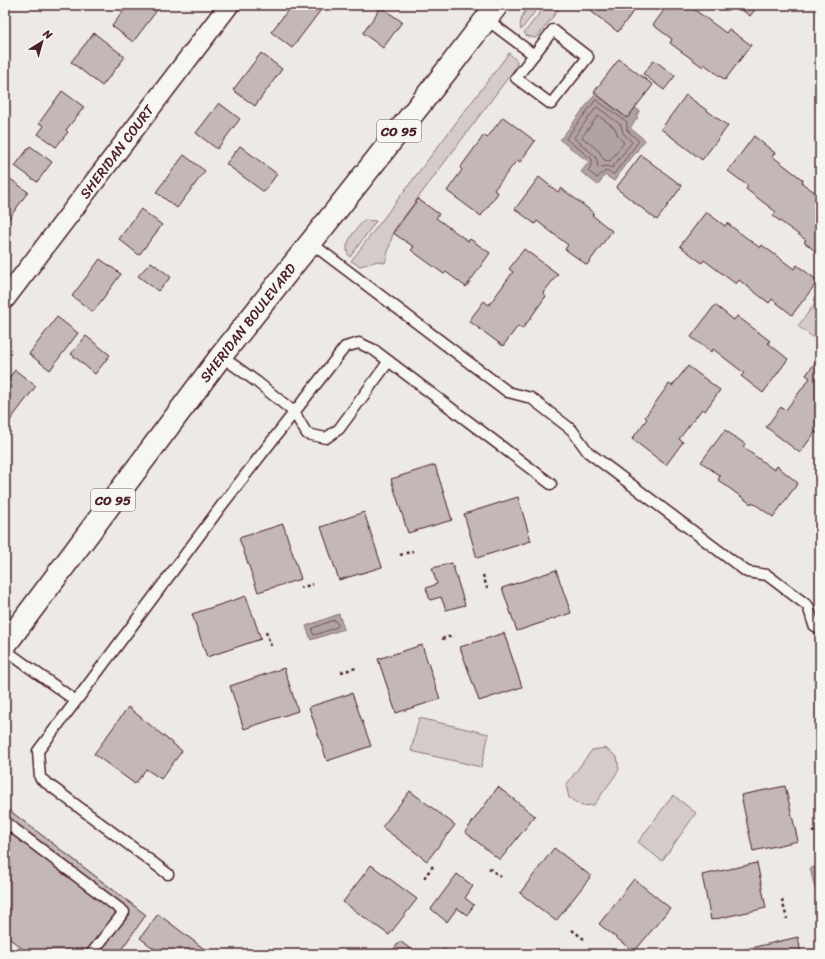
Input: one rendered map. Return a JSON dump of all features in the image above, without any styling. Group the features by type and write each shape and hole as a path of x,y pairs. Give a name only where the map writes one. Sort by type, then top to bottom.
{"main road":[{"name":"SHERIDAN BOULEVARD","path":"5,645 221,356 448,69 491,12"}],"street":[{"name":"SHERIDAN COURT","path":"6,294 229,5"}],"lane":[{"path":"491,12 534,55"},
{"path":"553,30 588,57 551,104 516,78 534,55 553,30"},
{"path":"311,243 508,392 531,398 572,430 588,452 747,572 767,575 808,606 814,625 820,629"},
{"path":"168,874 40,778 38,751 222,505 345,347 359,343 374,350 551,484"},
{"path":"221,356 257,382 294,412 307,434 326,438 338,429 388,361"},
{"path":"5,650 76,701"},
{"path":"5,822 124,912 91,954"}],"path":[{"path":"400,555 413,551"},
{"path":"483,575 487,588"},
{"path":"300,588 313,584"},
{"path":"266,632 271,646"},
{"path":"442,639 454,635"},
{"path":"341,672 356,668"},
{"path":"812,832 820,830"},
{"path":"424,878 433,866"},
{"path":"489,868 501,877"},
{"path":"782,900 787,919"},
{"path":"572,930 584,939"},
{"path":"443,950 448,954"}],"shaded area":[{"path":"530,5 540,5 521,30 520,24 522,17"},
{"path":"546,5 562,5 538,36 535,38 527,36 524,33"},
{"path":"509,53 517,61 516,67 394,230 385,263 378,261 360,266 351,261"},
{"path":"364,220 376,221 350,257 347,252 348,242"},
{"path":"820,297 820,343 798,326"},
{"path":"419,718 489,734 481,767 411,751"},
{"path":"605,748 617,757 619,770 594,805 582,806 569,798 566,785 592,750"},
{"path":"673,795 696,813 662,861 638,842"}],"water":[{"path":"595,94 627,118 635,108 640,111 636,116 638,117 630,128 645,140 614,181 605,175 598,185 581,172 589,162 560,140"},
{"path":"339,614 344,629 311,640 306,626"},
{"path":"820,866 820,905 819,905 810,868"}],"building":[{"path":"128,5 161,5 133,42 112,26"},
{"path":"292,5 312,5 320,11 292,48 271,32"},
{"path":"632,5 631,6 635,9 618,32 584,6"},
{"path":"668,5 694,5 697,7 695,10 726,33 729,29 751,45 725,80 704,64 703,67 670,43 672,39 653,25"},
{"path":"735,5 759,5 750,16"},
{"path":"381,7 402,22 383,48 363,33"},
{"path":"94,33 125,57 102,86 71,62"},
{"path":"261,53 282,69 255,106 233,90"},
{"path":"619,59 653,85 627,118 594,92"},
{"path":"654,60 675,76 664,90 643,74"},
{"path":"62,91 84,107 66,130 68,132 56,147 38,134 44,126 39,123"},
{"path":"686,95 728,126 702,160 661,129"},
{"path":"219,103 240,119 217,149 196,133"},
{"path":"503,117 535,141 520,162 517,160 494,190 498,193 481,216 447,191 462,170 460,168 484,135 487,138"},
{"path":"754,136 775,153 772,156 803,180 802,183 820,196 820,255 804,242 806,240 773,216 776,212 746,189 748,186 728,171"},
{"path":"30,146 52,162 37,182 15,166"},
{"path":"240,146 277,174 264,192 226,164"},
{"path":"184,155 205,171 177,208 156,192"},
{"path":"641,155 682,186 657,220 616,188"},
{"path":"5,175 28,192 5,224"},
{"path":"539,177 558,192 561,188 594,213 592,215 612,231 587,265 565,249 568,245 537,221 535,224 515,209"},
{"path":"418,199 439,214 436,218 468,241 470,239 490,253 466,287 446,272 444,274 419,256 411,250 414,247 393,233"},
{"path":"141,209 162,225 139,255 119,239"},
{"path":"706,212 725,226 727,223 760,248 762,245 794,269 797,265 818,281 792,315 772,299 769,303 739,280 736,284 704,260 702,263 680,246"},
{"path":"524,249 558,274 543,293 546,296 529,320 522,329 518,326 503,346 469,321 484,301 489,305 513,272 509,269"},
{"path":"100,259 121,274 93,312 72,296"},
{"path":"151,262 171,277 158,291 138,276"},
{"path":"715,305 734,320 737,316 770,341 768,343 788,359 763,393 741,376 744,373 713,349 711,352 691,337"},
{"path":"57,317 78,333 50,370 29,354"},
{"path":"86,336 110,355 95,374 71,354"},
{"path":"820,356 820,433 819,435 815,432 800,453 766,427 781,407 785,411 810,378 806,375"},
{"path":"688,366 720,390 705,411 702,409 679,439 683,442 666,465 632,439 647,419 645,417 669,384 672,386"},
{"path":"15,370 36,386 8,423 5,420 5,383"},
{"path":"725,430 745,444 743,447 774,470 777,466 798,483 773,517 752,502 751,504 718,480 720,476 701,462"},
{"path":"435,465 452,520 408,533 391,479"},
{"path":"518,497 531,541 477,558 464,514"},
{"path":"364,512 382,567 339,580 321,527"},
{"path":"283,524 301,579 258,592 239,538"},
{"path":"452,563 465,605 446,610 441,597 430,600 426,588 437,584 432,568"},
{"path":"556,570 571,613 517,631 502,588"},
{"path":"246,596 261,639 207,657 192,614"},
{"path":"504,633 522,687 479,701 460,647"},
{"path":"422,645 440,699 396,713 378,659"},
{"path":"284,668 298,711 244,729 230,686"},
{"path":"352,693 371,746 327,761 309,707"},
{"path":"128,707 182,751 161,779 146,769 135,784 94,754"},
{"path":"820,763 820,780 816,764"},
{"path":"785,786 798,841 753,851 741,795"},
{"path":"498,787 535,816 500,860 465,832"},
{"path":"410,791 455,825 427,861 382,827"},
{"path":"5,807 146,915 118,954 29,954 5,935"},
{"path":"554,848 591,876 556,921 520,893"},
{"path":"757,863 766,908 711,920 702,875"},
{"path":"371,865 417,899 389,935 343,902"},
{"path":"457,874 473,886 465,898 474,905 467,915 457,908 447,922 431,909"},
{"path":"634,879 670,908 634,952 599,924"},
{"path":"158,914 211,954 161,954 140,938"},
{"path":"798,937 801,954 743,954 742,950"},
{"path":"400,941 417,954 390,954"}]}
